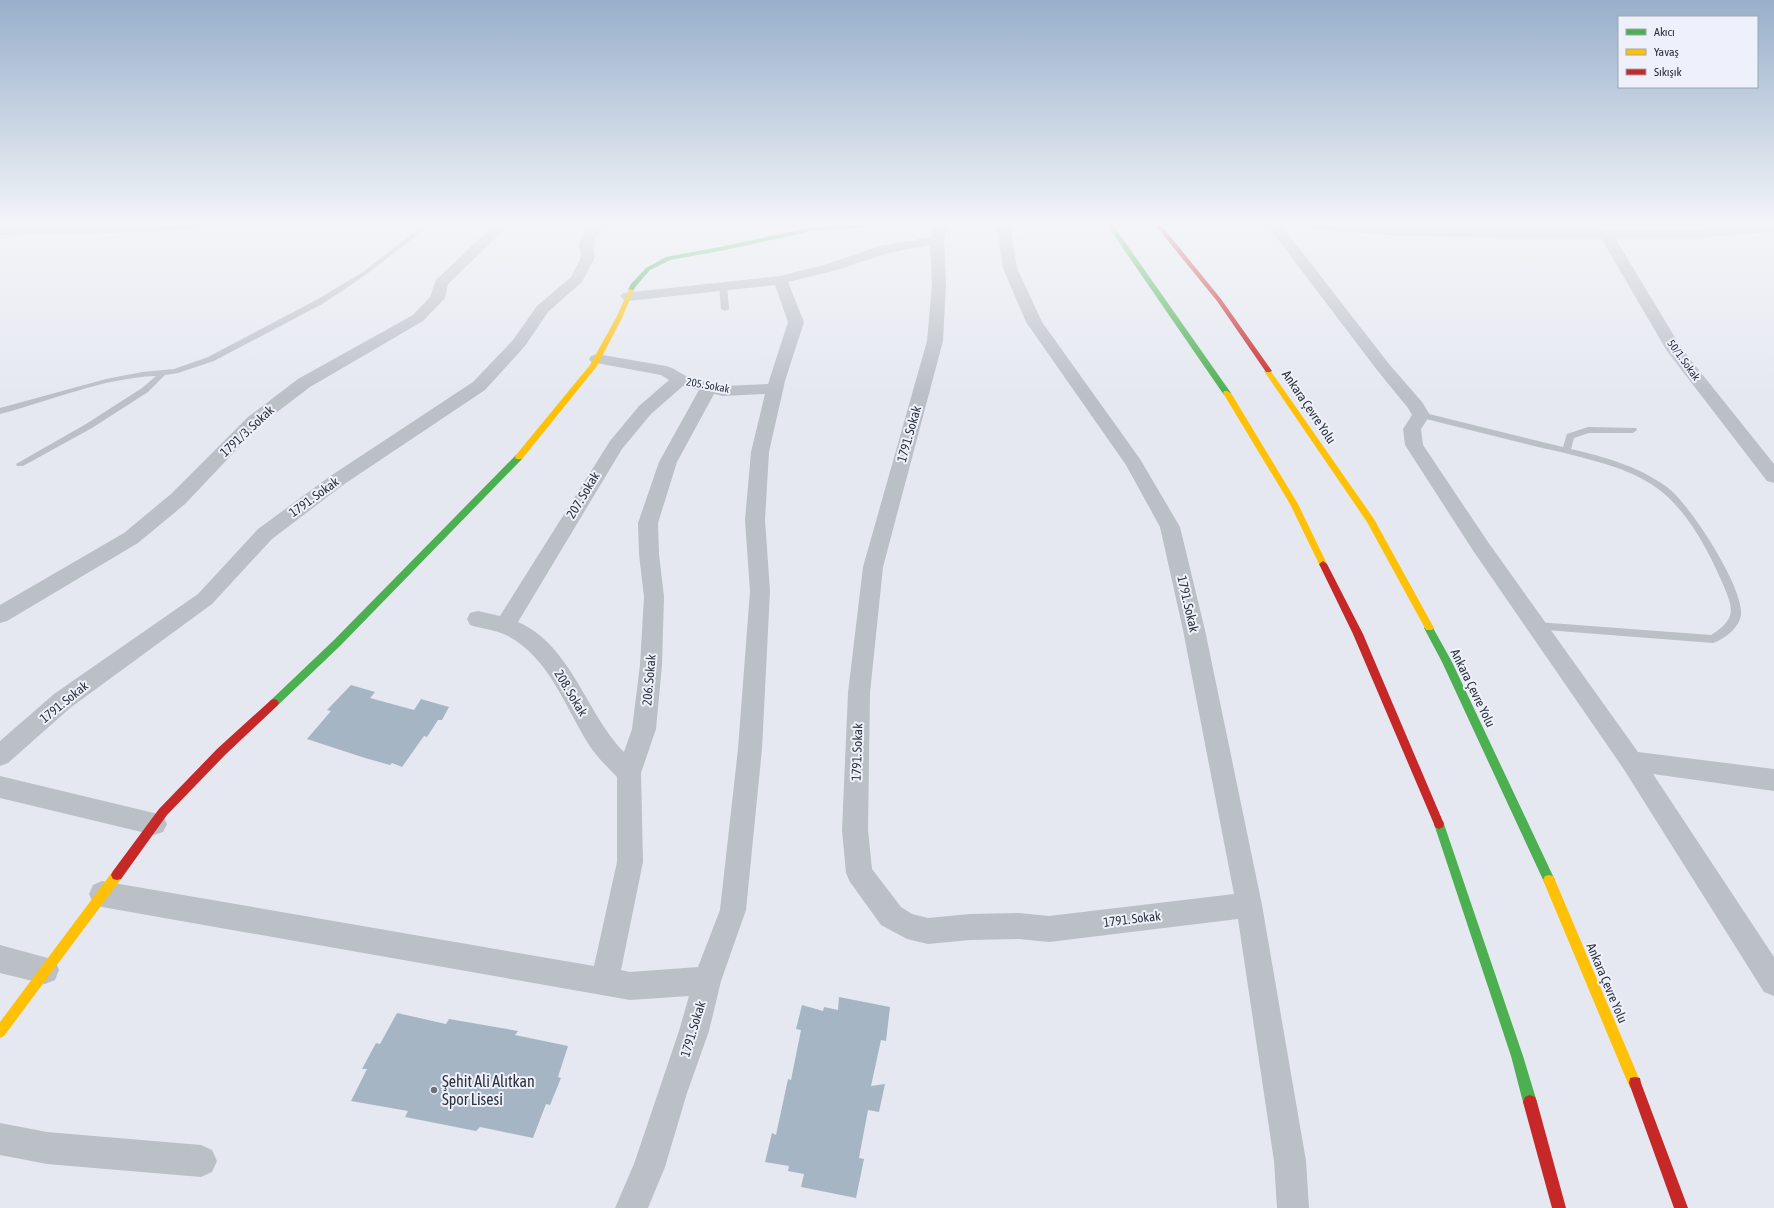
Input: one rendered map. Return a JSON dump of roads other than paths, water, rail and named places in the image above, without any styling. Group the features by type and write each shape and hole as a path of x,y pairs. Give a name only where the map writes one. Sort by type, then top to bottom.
{"main road":[{"path":"0,1032 163,812 221,752 337,643 526,449 593,366 633,285 636,281"},
{"path":"1149,281 1228,394 1294,504 1358,634 1436,814 1517,1056 1559,1208"},
{"name":"Ankara Çevre Yolu","path":"1205,281 1220,300 1371,521 1447,662 1540,860 1625,1056 1681,1208"}],"street":[{"name":"1791/3. Sokak","path":"0,615 131,538 178,499 254,421 304,383 418,318 437,298 443,281"},
{"name":"1791. Sokak","path":"0,756 62,701 204,599 265,534 336,481 479,386 520,343 542,308 575,281"},
{"path":"628,296 723,284 760,281"},
{"name":"1791. Sokak","path":"632,1208 649,1167 672,1093 694,1031 707,981 733,910 750,749 760,591 755,520 760,452 775,389 796,322 781,281"},
{"name":"1791. Sokak","path":"939,281 935,341 873,567 859,693 854,830 859,873 891,916 907,926 928,931 970,927 1019,926 1050,928 1249,905"},
{"name":"1791. Sokak","path":"1016,281 1034,322 1134,463 1170,527 1194,630 1249,905 1290,1161 1293,1208"},
{"path":"1317,281 1383,368 1416,406 1421,415 1411,427 1411,437 1414,445 1481,547 1631,761 1774,982"},
{"name":"50/1. Sokak","path":"1634,281 1675,351 1774,477"},
{"name":"205. Sokak","path":"597,358 666,370 680,380 723,391 775,389"},
{"name":"207. Sokak","path":"505,625 598,471 637,419 663,392 680,380"},
{"name":"206. Sokak","path":"605,981 630,862 630,773 644,729 651,665 654,597 649,554 648,524 668,462 709,387"},
{"name":"208. Sokak","path":"478,619 505,625 520,632 540,650 560,672 595,735 611,755 630,773"},
{"path":"1631,761 1774,780"},
{"path":"0,786 154,824"},
{"path":"102,894 630,986 707,981"},
{"path":"0,959 45,970"},
{"path":"0,1139 47,1148 201,1161"}],"lane":[{"path":"0,411 112,380 142,374 163,373 186,368 217,357 295,316 350,281"},
{"path":"723,284 725,309"},
{"path":"20,464 89,426 145,390 163,373"},
{"path":"1421,415 1624,467 1655,483 1674,498 1718,563 1737,607 1736,617 1730,626 1723,634 1713,639 1537,626"},
{"path":"1566,451 1570,436 1581,431 1594,429 1633,430"}],"place":[{"name":"Şehit Ali Alıtkan Spor Lisesi","path":"434,1090"}]}
